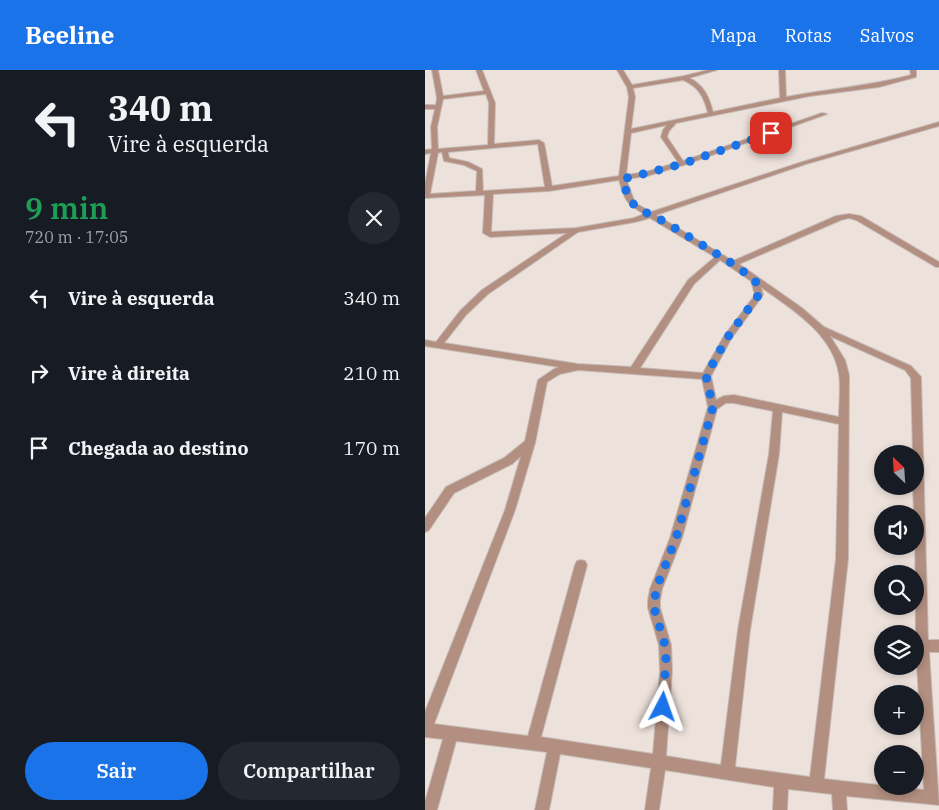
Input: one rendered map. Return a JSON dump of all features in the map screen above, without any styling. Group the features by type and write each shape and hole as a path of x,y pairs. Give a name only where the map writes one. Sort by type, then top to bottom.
{"street":[{"path":"435,70 440,98 434,127 435,151 425,196 489,194 549,189 623,179 682,164 824,114"},
{"path":"479,70 492,103 491,146"},
{"path":"620,70 630,87 631,105 623,179 628,198 632,204 733,264 783,298 821,329 908,368 916,376 922,625"},
{"path":"630,87 684,78 695,79 714,70"},
{"path":"783,70 783,100"},
{"path":"629,131 783,100 897,81 914,76 913,70"},
{"path":"695,79 706,95 711,114"},
{"path":"440,98 489,92"},
{"path":"425,107 437,107"},
{"path":"675,122 666,130 663,137 682,164"},
{"path":"489,194 488,234 495,236 576,230 618,223 649,215 805,163 939,124"},
{"path":"425,128 434,127"},
{"path":"425,152 535,142 541,144 549,189"},
{"path":"445,150 446,160 466,163 480,170 479,194"},
{"path":"733,264 839,218 849,216 858,218 939,265"},
{"path":"439,345 463,313 485,292 576,230"},
{"path":"633,371 691,282 719,257"},
{"path":"755,280 759,295"},
{"path":"759,295 783,298"},
{"path":"652,810 659,762 666,657 665,645 654,608 656,589 676,538 713,407 706,376 727,338 759,295"},
{"path":"816,785 842,559 844,375 840,360 821,329"},
{"path":"425,342 578,367 706,376"},
{"path":"578,367 557,371 543,380 531,443 510,510 425,730 555,746 816,785 936,799 924,668"},
{"path":"713,407 723,400 734,398 842,421"},
{"path":"727,772 744,630 774,454 778,408"},
{"path":"425,527 451,490 509,461 531,443"},
{"path":"533,743 581,565"},
{"path":"924,646 939,646"},
{"path":"429,810 451,733"},
{"path":"542,810 555,746"},
{"path":"780,810 781,780"},
{"path":"839,788 840,810"}],"route":[{"path":"663,707 666,657 665,645 654,608 656,589 676,538 713,407 706,376 727,338 760,293 755,280 733,264 632,204 628,198 623,179 682,164 771,133"}]}
